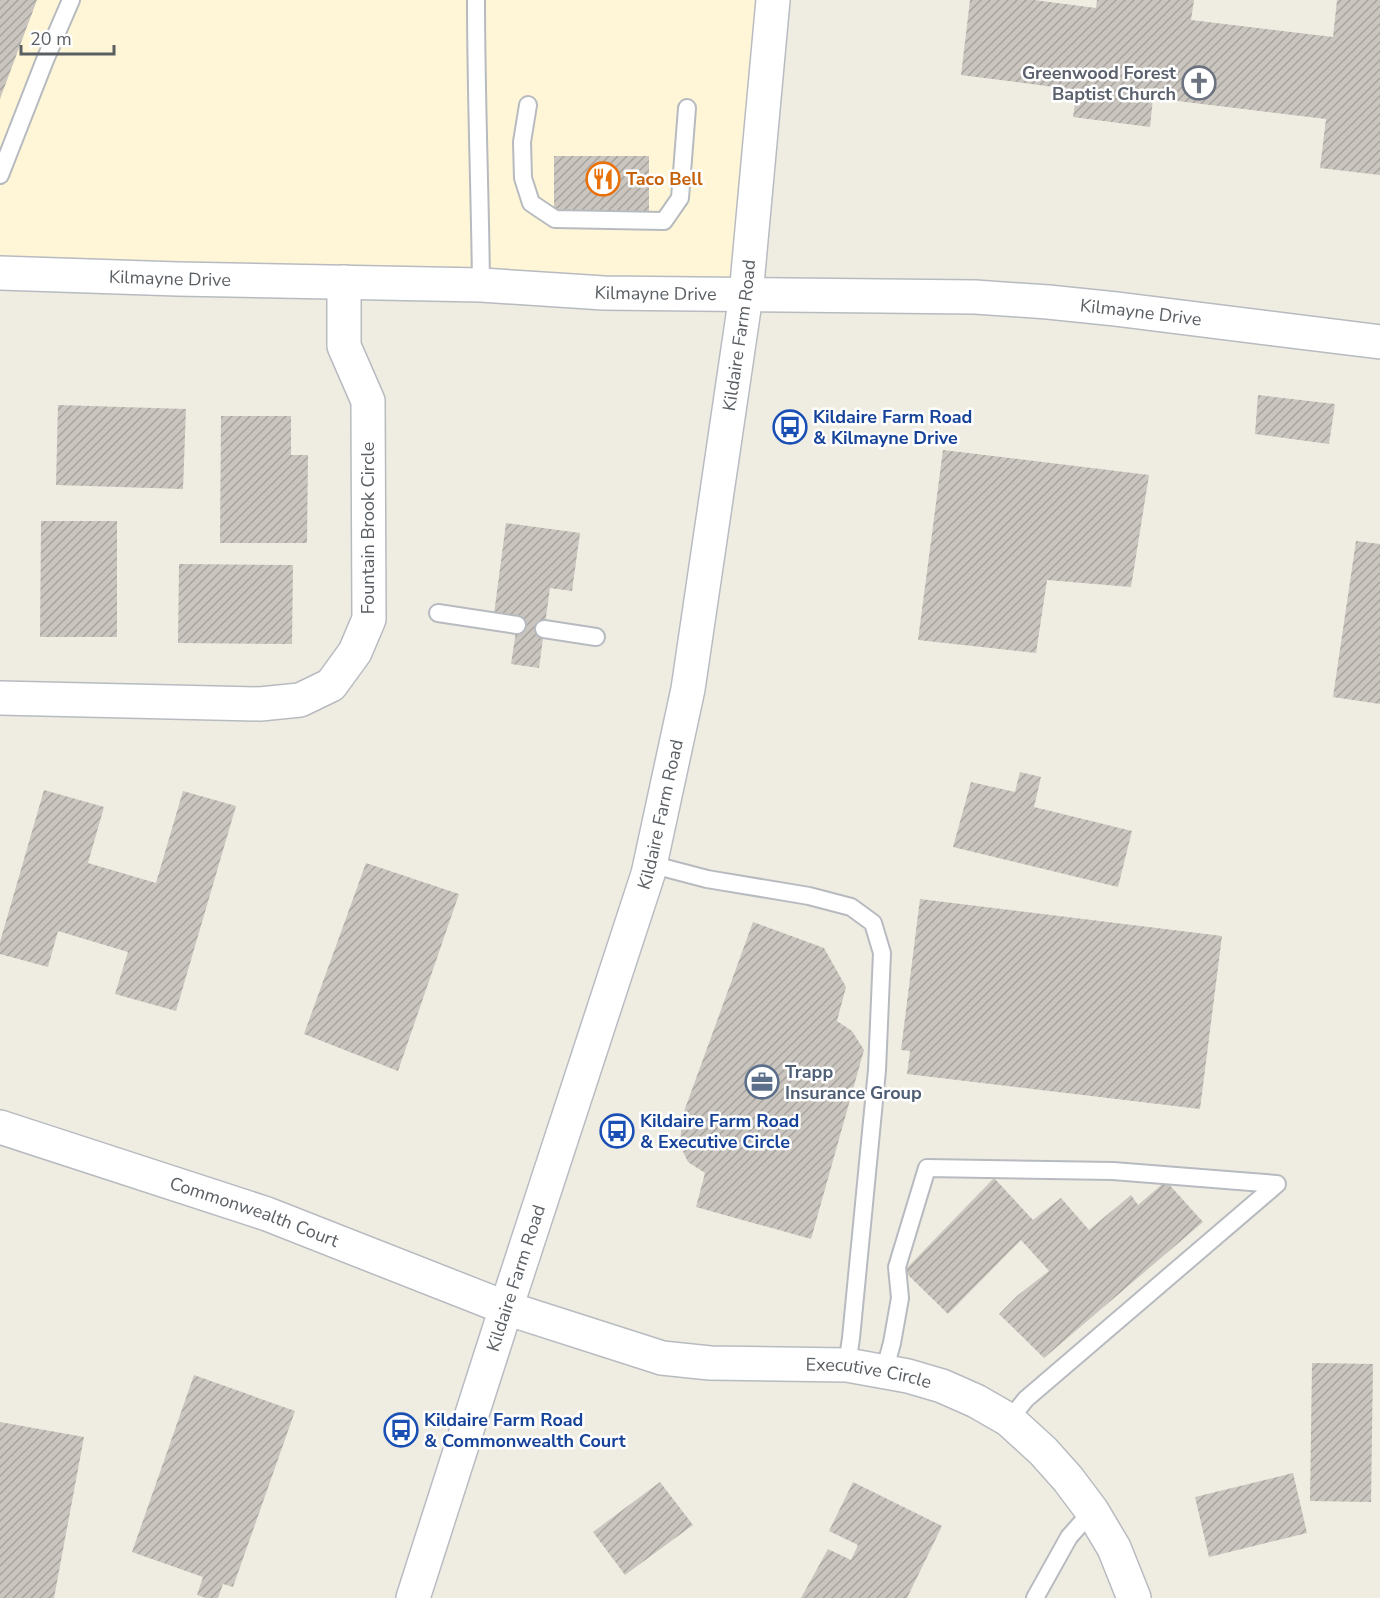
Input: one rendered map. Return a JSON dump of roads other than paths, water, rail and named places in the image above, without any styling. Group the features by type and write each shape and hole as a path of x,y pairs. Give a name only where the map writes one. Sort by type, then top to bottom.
{"street":[{"name":"Kildaire Farm Road","path":"413,1598 650,864 688,689 746,295 773,0"},
{"name":"Kilmayne Drive","path":"0,273 481,285 604,293 975,297 1048,302 1380,342"},
{"name":"Fountain Brook Circle","path":"0,698 260,704 300,700 331,685 355,652 369,619 368,401 344,346 344,282"},
{"name":"Commonwealth Court","path":"0,1126 267,1214 506,1308"},
{"name":"Executive Circle","path":"506,1308 662,1358 710,1363 847,1365 908,1376 942,1386 976,1401 1009,1420 1043,1451 1068,1479 1092,1511 1114,1548 1134,1598"}],"lane":[{"path":"0,175 71,0"},
{"path":"476,0 481,285"},
{"path":"528,105 522,142 523,178 531,204 555,219 653,221 664,221 680,198 687,108"},
{"path":"438,613 517,625"},
{"path":"544,629 596,636"},
{"path":"650,864 707,879 808,896 851,907 873,923 882,953 877,1070 847,1365"},
{"path":"884,1372 900,1298 897,1267 927,1168 1113,1171 1277,1184 1026,1399 1009,1420"},
{"path":"1035,1598 1069,1537 1092,1511"}],"place":[{"name":"Greenwood Forest Baptist Church","path":"1199,83"},
{"name":"Taco Bell","path":"603,179"},
{"name":"Kildaire Farm Road & Kilmayne Drive","path":"790,427"},
{"name":"Trapp Insurance Group","path":"762,1082"},
{"name":"Kildaire Farm Road & Executive Circle","path":"617,1131"},
{"name":"Kildaire Farm Road & Commonwealth Court","path":"401,1430"}]}
